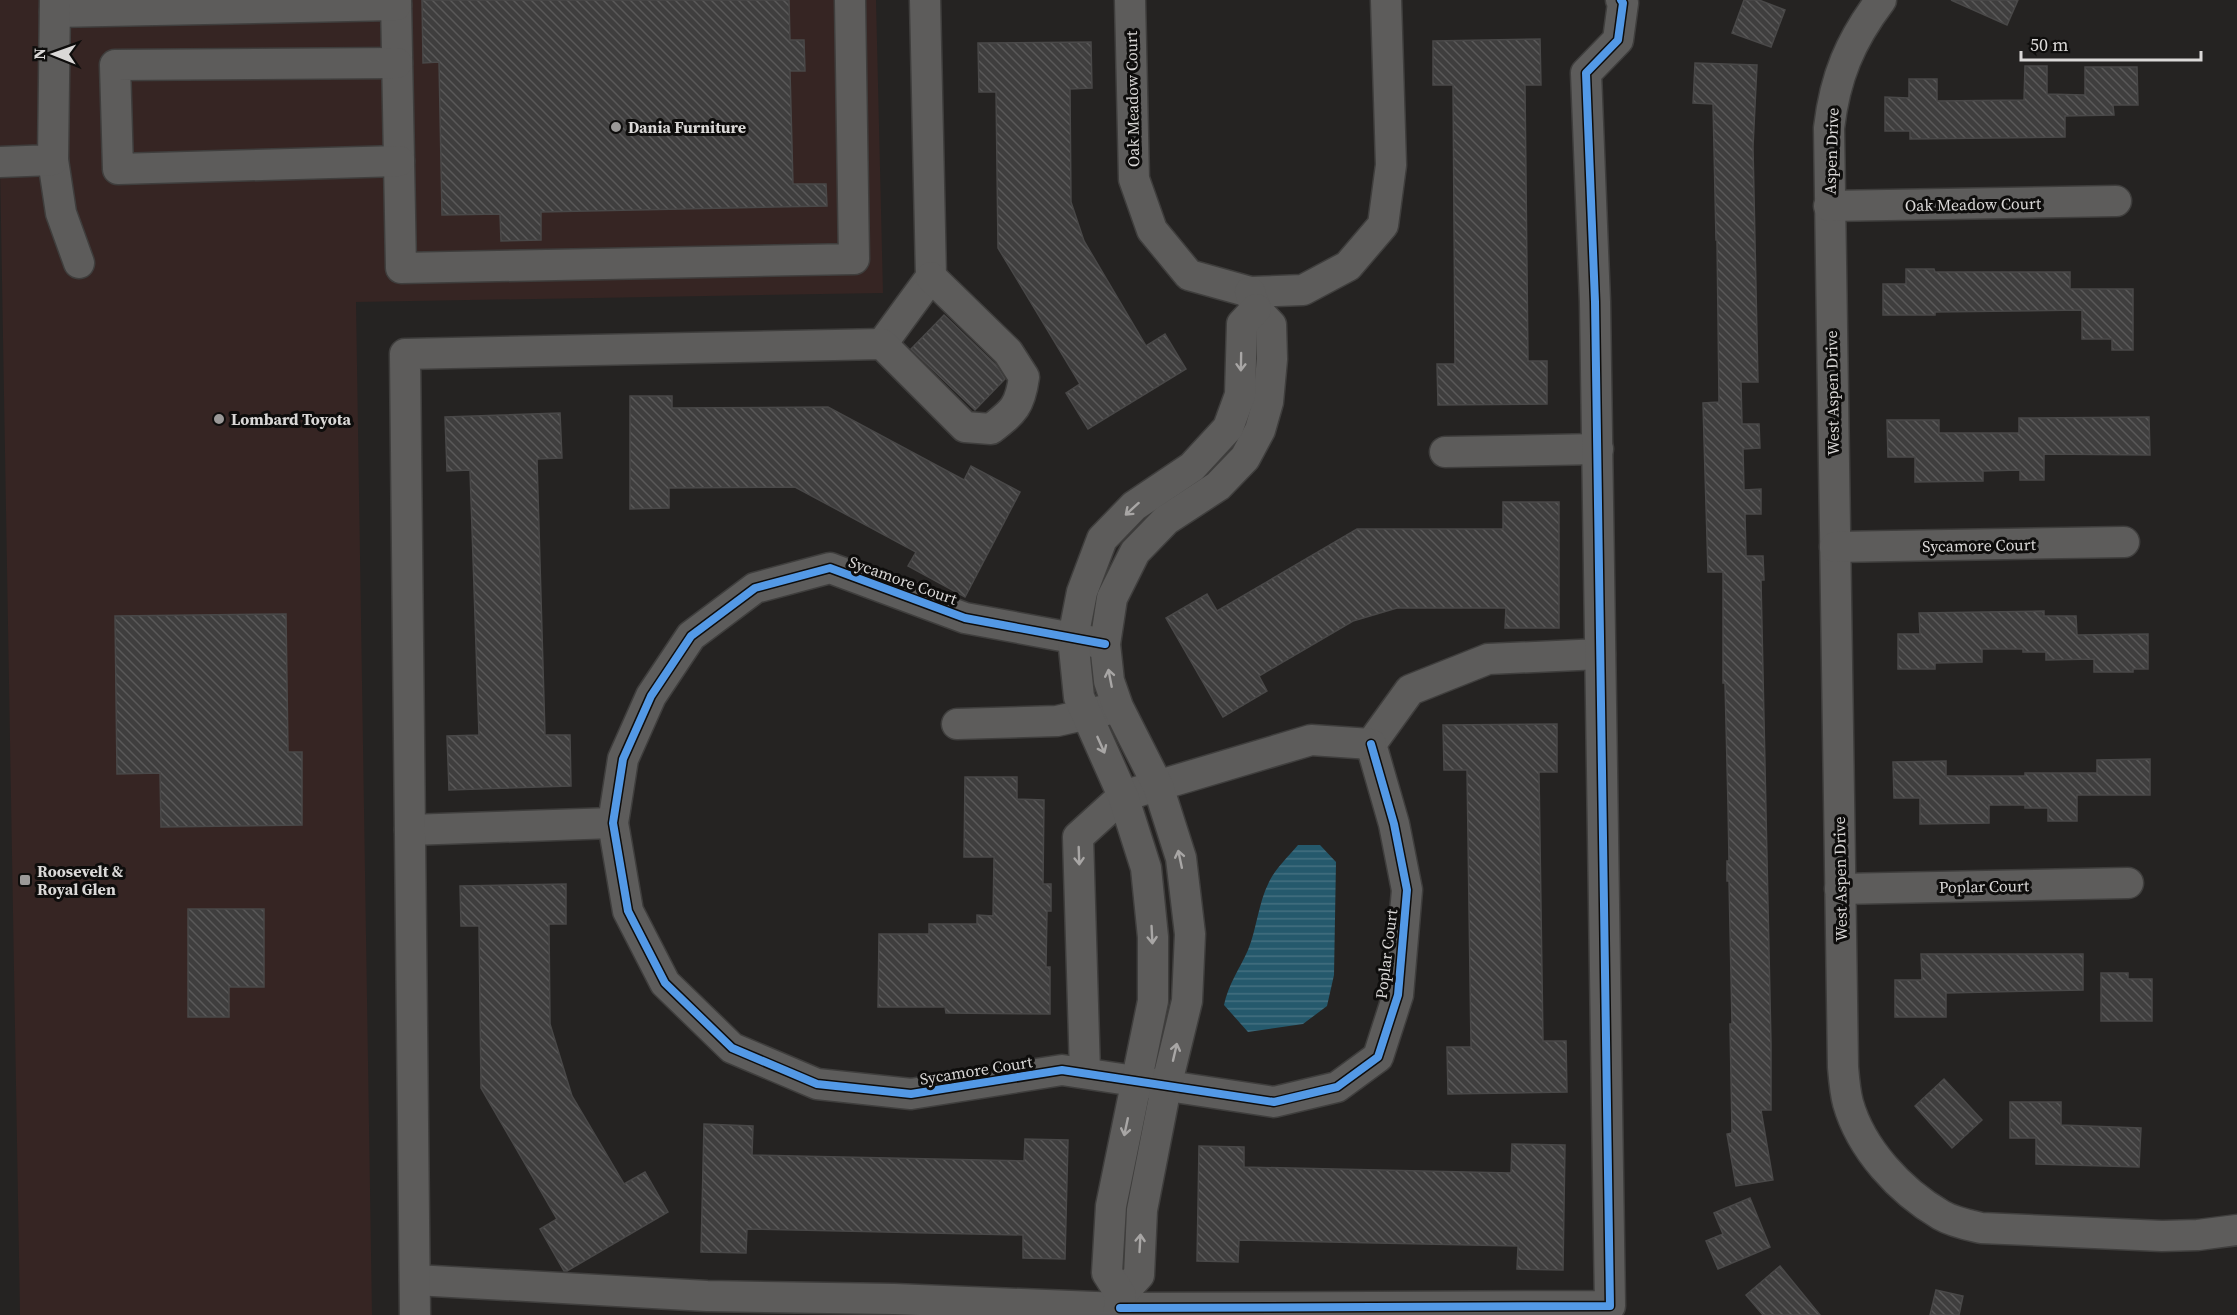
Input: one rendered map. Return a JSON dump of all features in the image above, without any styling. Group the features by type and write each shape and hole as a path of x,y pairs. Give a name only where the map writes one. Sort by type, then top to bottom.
{"street":[{"path":"80,263 61,213 53,160 55,6 396,2 401,268 854,259 850,0"},
{"path":"882,344 931,277 925,0"},
{"name":"Oak Meadow Court","path":"1130,0 1134,179 1152,230 1189,275 1253,300 1303,290 1348,266 1383,225 1391,165 1386,0"},
{"path":"415,1280 707,1296 1119,1306 1610,1306 1598,449 1586,73 1618,40 1623,3 1621,0"},
{"name":"Aspen Drive","path":"1829,206 1829,128 1832,101 1840,70 1855,38 1881,0"},
{"path":"398,63 115,65 118,169 399,161"},
{"path":"0,162 53,160"},
{"name":"Oak Meadow Court","path":"1829,206 2116,201"},
{"name":"West Aspen Drive","path":"1829,206 1840,889 1845,1089 1848,1104 1862,1136 1892,1178 1942,1216 1981,1228 2162,1236 2198,1235 2237,1230"},
{"path":"415,1315 405,354 882,344 965,427 991,429 1008,416 1021,399 1024,377 1008,352 931,277"},
{"path":"1253,300 1271,325 1272,359 1268,402 1260,430 1245,458 1218,486 1166,520 1135,552 1112,598 1105,644 1109,681 1118,707 1158,786 1181,858 1190,934 1187,1001 1166,1087 1142,1210 1139,1275 1119,1306 1107,1273 1110,1206 1153,1000 1153,937 1146,868 1123,796 1079,697 1074,638 1082,592 1102,539 1134,506 1192,467 1228,428 1240,395 1242,324 1253,300"},
{"path":"1445,452 1598,449"},
{"name":"Sycamore Court","path":"1835,547 2124,542"},
{"name":"Sycamore Court","path":"1105,644 965,618 830,568 755,588 691,636 651,696 623,759 613,824 628,911 665,983 732,1048 817,1084 911,1094 1062,1070 1085,1072 1136,1083"},
{"path":"1085,1072 1078,837 1123,796 1311,740 1371,744 1410,690 1488,659 1600,654"},
{"path":"957,724 1057,721 1118,707"},
{"name":"Poplar Court","path":"1136,1083 1274,1102 1337,1088 1377,1057 1398,995 1407,890 1394,824 1371,744"},
{"path":"410,830 613,824"},
{"name":"Poplar Court","path":"1840,889 2128,883"}],"shaded area":[{"path":"0,0 876,0 883,293 356,302 372,1315 20,1315 0,165"}],"water":[{"path":"1298,845 1320,845 1336,862 1334,975 1327,1006 1303,1024 1248,1032 1224,1005 1231,984 1248,950 1269,882"}],"building":[{"name":"Dania Furniture","path":"422,0 789,0 790,40 804,40 805,71 790,71 793,184 826,184 827,206 541,212 541,240 501,241 500,214 442,215 439,62 423,63"},
{"path":"1744,0 1759,0 1785,10 1771,47 1732,33"},
{"path":"1951,0 2018,0 2007,25"},
{"path":"1540,39 1541,85 1525,85 1528,361 1547,361 1547,404 1438,405 1437,364 1455,364 1453,85 1433,85 1433,41"},
{"path":"1091,42 1092,88 1070,89 1071,202 1084,241 1146,346 1165,334 1186,369 1088,429 1066,393 1080,384 998,248 996,92 979,92 978,43"},
{"path":"1695,63 1757,65 1753,147 1758,382 1741,382 1742,424 1759,424 1760,448 1743,449 1744,490 1761,489 1761,514 1745,514 1746,556 1763,556 1764,580 1761,580 1771,1110 1761,1110 1773,1180 1736,1186 1727,1134 1732,1133 1730,1024 1732,1024 1729,881 1727,881 1727,861 1729,861 1725,683 1723,683 1723,572 1708,572 1703,403 1719,402 1713,104 1693,103"},
{"path":"2025,66 2047,66 2047,94 2085,95 2085,67 2137,67 2138,105 2113,105 2114,115 2065,116 2065,137 1910,139 1910,131 1885,131 1885,97 1909,98 1909,79 1937,79 1937,101 2024,100"},
{"path":"1906,269 1934,269 1935,272 2070,272 2070,289 2133,289 2133,350 2112,350 2112,339 2082,339 2082,310 1883,315 1883,284 1906,284"},
{"path":"944,315 996,365 1005,379 975,410 911,349"},
{"path":"630,396 672,396 672,408 828,407 964,480 971,466 1020,492 965,597 908,566 916,552 795,487 669,488 669,508 630,509"},
{"path":"560,413 562,458 537,459 545,735 570,735 571,786 449,790 447,736 479,735 470,470 447,471 445,417"},
{"path":"2149,417 2150,455 2044,454 2044,480 2020,480 2020,470 1983,471 1983,481 1915,482 1915,457 1888,457 1887,420 1939,420 1939,433 2019,433 2019,418"},
{"path":"1503,502 1559,502 1559,628 1505,628 1506,608 1397,608 1353,621 1259,676 1267,691 1223,717 1166,618 1207,594 1217,611 1357,529 1503,529"},
{"path":"2044,611 2044,616 2076,616 2077,635 2148,634 2148,669 2133,669 2133,672 2094,672 2094,659 2046,660 2046,652 2023,652 2023,649 1982,649 1982,662 1935,663 1935,669 1898,669 1898,634 1920,634 1919,613"},
{"path":"286,614 288,752 302,752 302,825 161,827 160,773 117,774 115,616"},
{"path":"1557,724 1557,772 1539,772 1543,1041 1566,1041 1567,1092 1448,1094 1447,1047 1471,1047 1467,770 1444,770 1443,725"},
{"path":"2150,759 2150,795 2077,795 2077,821 2048,821 2048,808 2025,808 2025,805 1989,805 1989,823 1920,824 1920,798 1894,798 1893,762 1946,761 1946,776 2025,776 2025,773 2097,773 2097,760"},
{"path":"965,777 1017,777 1017,799 1044,800 1043,884 1051,884 1051,911 1047,911 1046,967 1050,967 1050,1014 946,1013 945,1007 878,1007 879,934 929,934 929,924 977,924 977,915 993,916 994,857 964,857"},
{"path":"566,884 566,924 549,924 550,1024 572,1096 624,1184 645,1172 668,1212 564,1271 540,1229 557,1219 481,1088 479,926 461,926 460,886"},
{"path":"188,909 264,909 264,987 229,987 229,1017 188,1017"},
{"path":"1921,954 2083,954 2083,990 1946,993 1946,1017 1895,1017 1895,980 1922,980"},
{"path":"2101,973 2128,973 2128,979 2152,979 2152,1021 2101,1021"},
{"path":"1944,1079 1982,1120 1952,1148 1915,1106"},
{"path":"2010,1102 2061,1102 2061,1125 2141,1128 2139,1167 2036,1164 2036,1138 2010,1138"},
{"path":"704,1124 753,1126 752,1155 1024,1161 1025,1139 1068,1140 1065,1259 1023,1258 1023,1235 747,1229 746,1253 701,1252"},
{"path":"1512,1144 1565,1145 1563,1270 1517,1269 1518,1246 1239,1240 1238,1262 1197,1261 1199,1146 1244,1147 1244,1167 1511,1173"},
{"path":"1750,1198 1770,1247 1718,1269 1706,1241 1723,1234 1714,1213"},
{"path":"1780,1266 1820,1315 1763,1315 1746,1295"},
{"path":"1936,1290 1963,1296 1959,1315 1930,1315"}],"cycle path":[{"path":"1120,1308 1610,1306 1595,302 1586,73 1618,40 1623,3 1621,0"},
{"path":"1105,644 965,618 830,568 755,588 691,636 651,696 623,759 613,823 628,911 665,983 732,1048 817,1084 911,1094 1062,1070 1274,1102 1337,1087 1378,1057 1398,995 1407,890 1394,824 1371,744"}],"place":[{"name":"Dania Furniture","path":"616,127"},
{"name":"Lombard Toyota","path":"219,419"},
{"name":"Roosevelt & Royal Glen","path":"25,880"}]}
